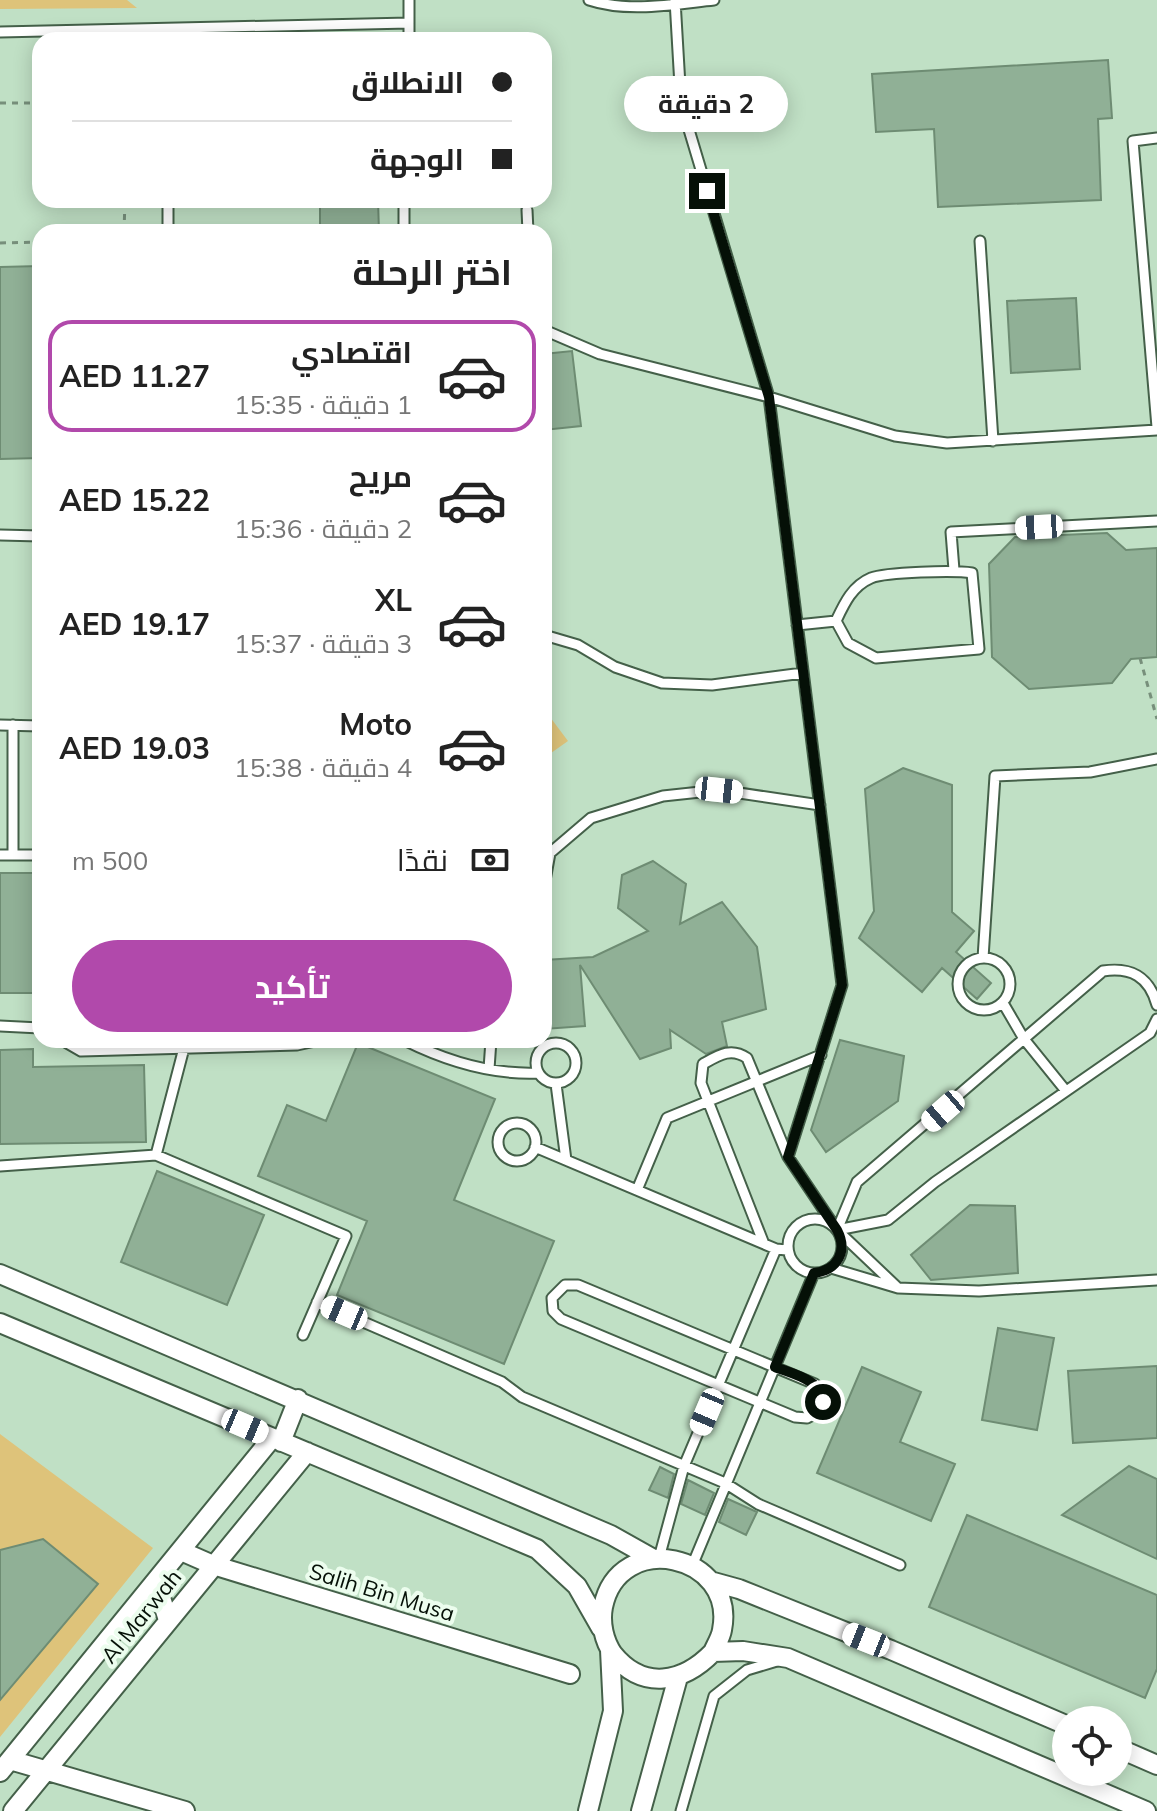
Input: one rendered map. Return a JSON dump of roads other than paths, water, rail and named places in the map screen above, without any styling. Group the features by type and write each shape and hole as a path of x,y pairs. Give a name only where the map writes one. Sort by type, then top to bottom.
{"street":[{"path":"0,1274 298,1399 611,1535 656,1558 692,1566 710,1581 739,1589 891,1650 1052,1719"},
{"path":"0,1323 537,1549 577,1586 602,1629 610,1650 613,1711 588,1811"},
{"name":"Al Marwah","path":"5,1766 181,1551 277,1440 298,1399"},
{"name":"Al Marwah","path":"13,1811 307,1452"},
{"name":"Salih Bin Musa","path":"181,1551 213,1565 570,1674"},
{"path":"602,1629 605,1597 612,1583 623,1571 656,1558"},
{"path":"610,1650 639,1675 658,1679 678,1677 698,1668 713,1652 722,1629 721,1604 710,1581"},
{"path":"156,1582 168,1620"},
{"path":"713,1652 743,1651 788,1658 1052,1762"},
{"path":"641,1811 678,1677"},
{"path":"1132,1754 1157,1765"},
{"path":"5,1766 46,1770 185,1811"},
{"path":"1099,1786 1146,1811"}],"lane":[{"path":"409,0 409,32"},
{"path":"589,0 600,4 649,6 714,0"},
{"path":"675,2 681,103 769,397 842,985 788,1157"},
{"path":"0,32 409,23"},
{"path":"552,333 600,354 769,397 895,436 947,443 1157,428 1133,141 1157,138"},
{"path":"527,210 528,224"},
{"path":"980,241 993,441"},
{"path":"954,570 951,532 1157,521"},
{"path":"0,535 32,536"},
{"path":"954,570 972,573 979,649 876,658 848,643 836,621 847,596 871,578 954,570"},
{"path":"797,625 836,621"},
{"path":"552,637 578,645 615,667 662,683 712,685 803,673"},
{"path":"0,725 32,726"},
{"path":"13,725 13,855"},
{"path":"983,958 995,776 1090,772 1157,759"},
{"path":"552,851 591,818 663,796 719,790 820,805"},
{"path":"0,855 32,855"},
{"path":"983,958 1000,963 1010,978 1008,996 1003,1003 996,1008 979,1011 964,1002 957,987 961,971 974,960 983,958"},
{"path":"837,1230 857,1182 1103,971 1122,968 1141,978 1153,992 1157,1005"},
{"path":"1003,1003 1024,1039 1066,1091"},
{"path":"837,1230 888,1220 935,1182 1150,1033 1157,1019"},
{"path":"0,1026 32,1028"},
{"path":"420,1048 447,1061 489,1069 538,1073 556,1084 568,1080 575,1071 576,1058 569,1047 552,1045"},
{"path":"76,1048 81,1051 184,1048 156,1155"},
{"path":"489,1069 490,1048"},
{"path":"538,1073 536,1059 543,1048"},
{"path":"764,1244 706,1102 700,1069 703,1064 727,1051 738,1052 747,1058 759,1080 788,1157 837,1230 841,1254 831,1268"},
{"path":"637,1190 667,1118 821,1055"},
{"path":"556,1084 566,1160"},
{"path":"520,1124 531,1130 535,1147 528,1157 516,1161 500,1152 498,1140 508,1125 520,1124"},
{"path":"535,1147 782,1250 797,1267 814,1273 831,1268 898,1288 979,1291 1157,1280"},
{"path":"0,1166 156,1155 346,1236 303,1335"},
{"path":"656,1558 684,1466 734,1349 791,1232 805,1220 823,1219 898,1288"},
{"path":"692,1566 814,1273"},
{"path":"565,1285 578,1285 775,1367 815,1384 823,1395 820,1411 801,1419 557,1317 551,1305 554,1292 565,1285"},
{"path":"317,1302 502,1382 522,1397 725,1483 758,1504 900,1565"},
{"path":"681,1811 714,1696 747,1670 788,1658"}]}
